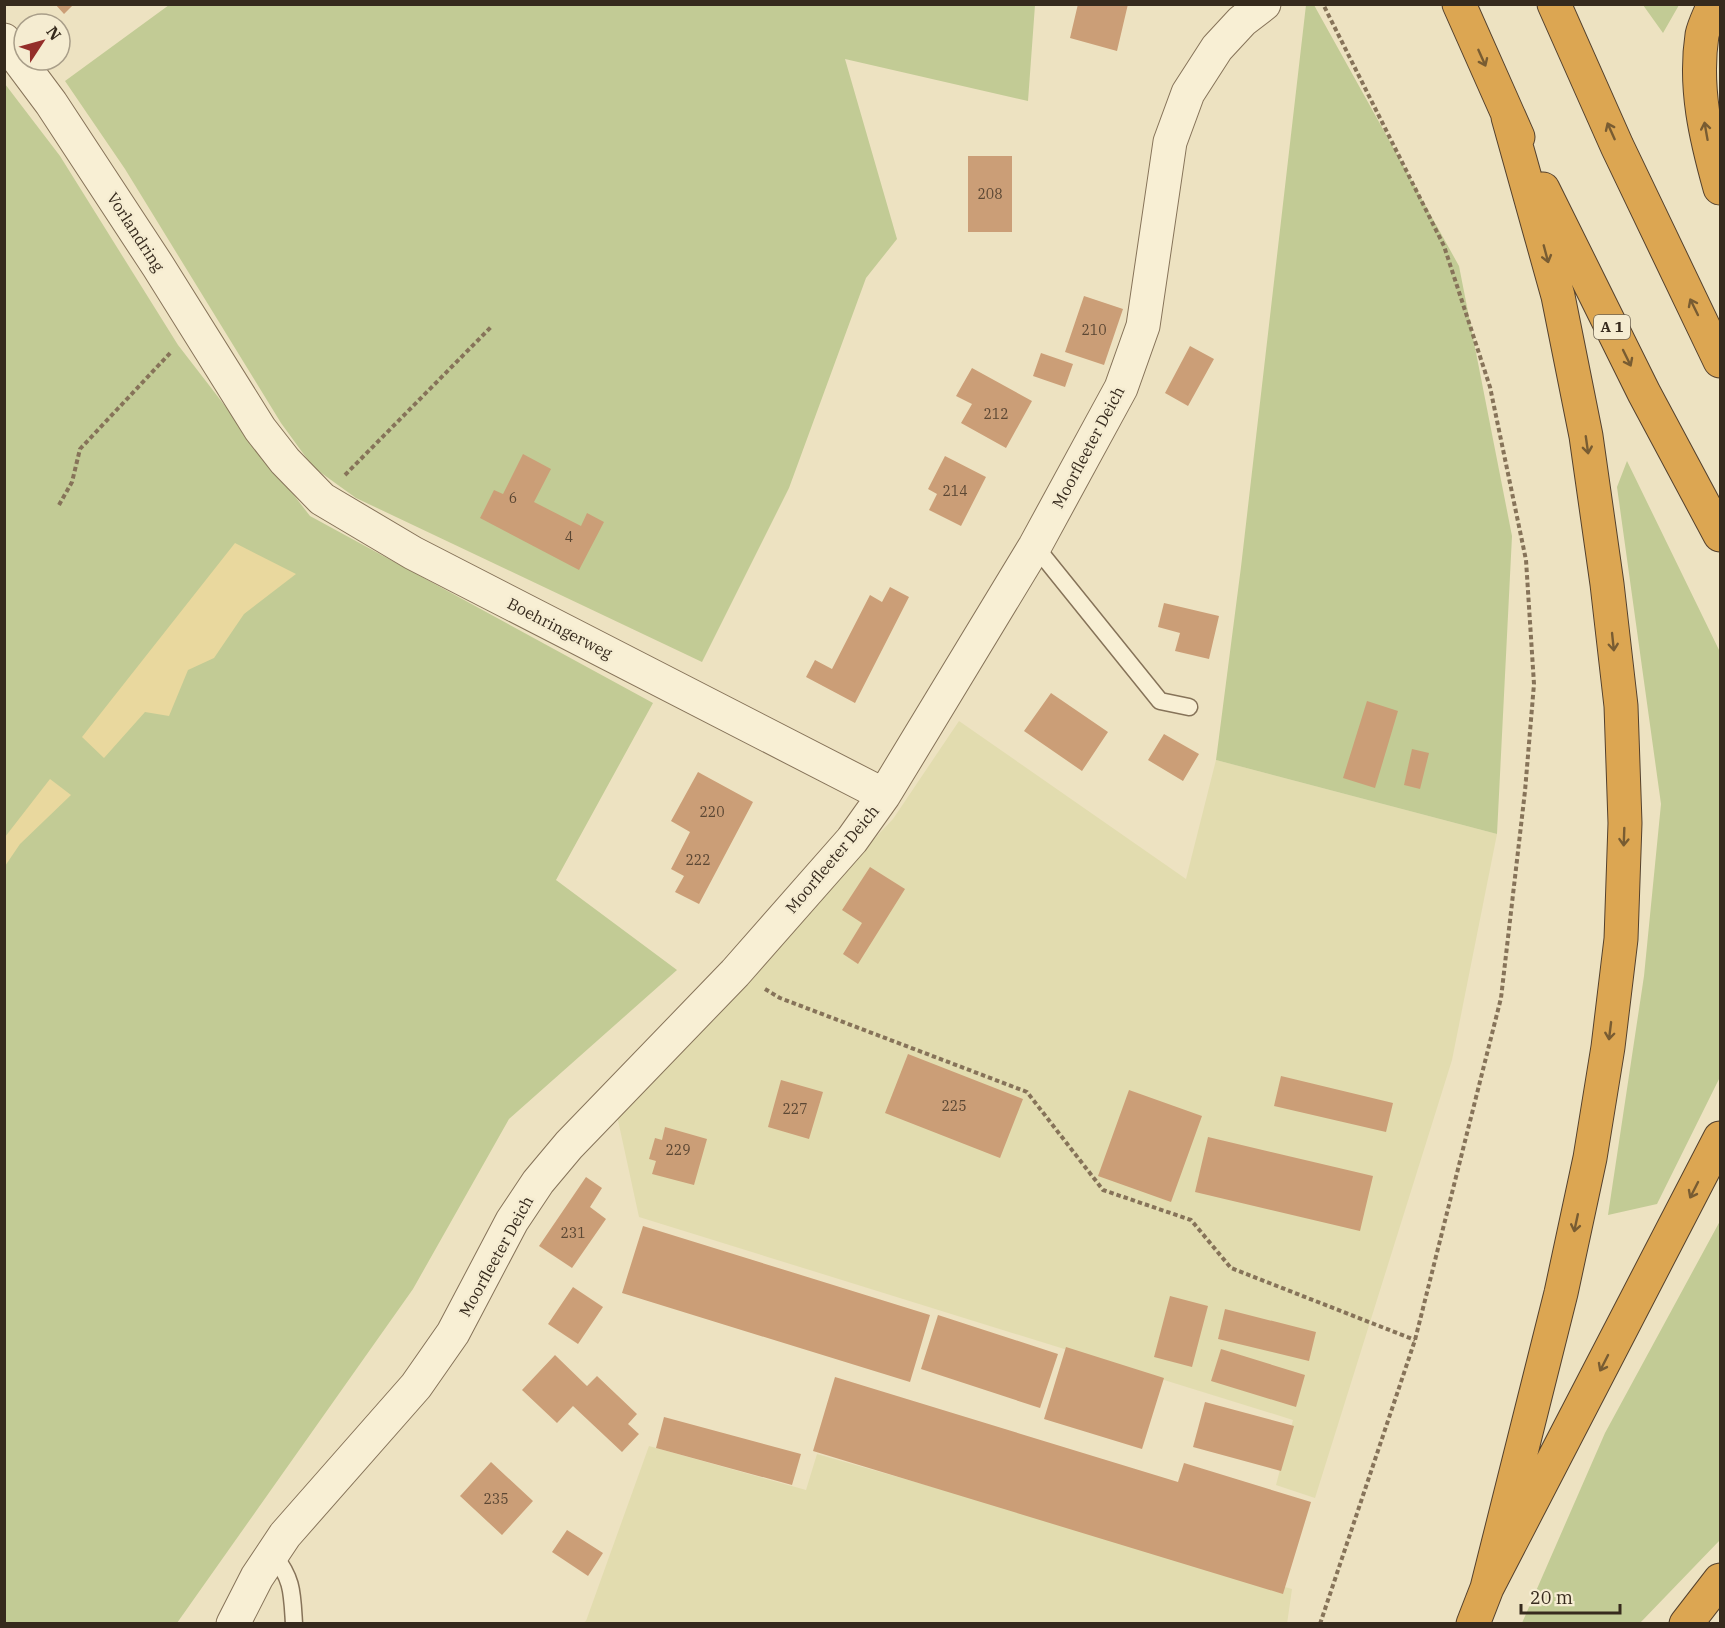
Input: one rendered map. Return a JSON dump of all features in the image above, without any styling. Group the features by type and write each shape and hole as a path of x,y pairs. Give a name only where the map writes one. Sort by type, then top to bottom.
{"highway":[{"name":"A 1","path":"1459,4 1508,117 1644,393 1720,536"},
{"path":"1554,4 1617,146 1720,361"},
{"path":"1714,4 1702,34 1699,89 1708,145 1720,188"},
{"path":"1487,1588 1561,1293 1590,1158 1622,939 1625,823 1621,706 1586,436 1558,296 1508,117"},
{"path":"1473,1623 1487,1588 1720,1138"},
{"path":"1686,1623 1720,1580"}],"street":[{"name":"Moorfleeter Deich","path":"233,1623 257,1577 285,1535 416,1386 453,1333 512,1221 538,1182 569,1145 735,973 852,840 885,795 1035,546 1121,388 1143,326 1170,142 1188,93 1217,48 1242,21 1264,4"},
{"name":"Vorlandring","path":"4,40 51,103 260,429"},
{"name":"Boehringerweg","path":"260,429 285,461 322,500 413,553 885,795"}],"lane":[{"path":"1035,546 1160,701 1190,707"},
{"path":"273,1554 285,1570 289,1581 294,1623"}],"path":[{"path":"1320,1623 1415,1340 1501,998 1525,791 1534,684 1526,560 1490,387 1444,246 1323,4"},
{"path":"322,500 492,326"},
{"path":"59,505 72,482 80,449 196,327"},
{"path":"735,973 780,998 1027,1092 1103,1190 1191,1220 1232,1268 1415,1340"}],"shaded area":[{"path":"959,721 1186,879 1216,760 1497,834 1452,1060 1315,1498 1276,1485 1293,1420 639,1217 616,1111 893,819"},
{"path":"649,1446 806,1490 817,1454 1292,1589 1287,1624 581,1624 586,1621"}],"green space":[{"path":"169,5 1035,5 1028,101 845,59 897,239 866,278 789,488 702,662 356,498 313,467 281,423 125,169 65,81"},
{"path":"1306,5 1314,5 1459,266 1512,536 1497,834 1216,760 1241,567"},
{"path":"1643,5 1679,5 1663,33"},
{"path":"5,84 60,156 178,345 310,516 653,703 556,880 677,970 509,1119 413,1289 177,1623 5,1623"},
{"path":"1627,461 1720,652 1720,1077 1657,1204 1608,1215 1644,976 1661,804 1617,487"},
{"path":"1720,1221 1720,1540 1640,1623 1522,1623 1605,1433"}],"sand":[{"path":"235,543 296,574 244,614 214,658 188,670 169,716 145,712 104,758 82,737"},
{"path":"50,779 71,795 20,844 5,866 5,837"}],"building":[{"path":"55,4 74,4 66,12 62,12"},
{"path":"1078,4 1128,4 1117,51 1070,38"},
{"path":"968,156 1012,156 1012,232 968,232"},
{"path":"1084,296 1123,309 1104,365 1065,352"},
{"path":"1190,346 1214,359 1188,406 1165,393"},
{"path":"1041,353 1073,364 1065,387 1033,376"},
{"path":"972,368 1032,401 1006,448 961,423 972,404 956,396"},
{"path":"523,454 551,469 534,502 581,526 587,513 604,522 579,570 480,518 494,490 503,494"},
{"path":"945,456 986,477 961,526 929,510 937,494 928,489"},
{"path":"890,587 909,597 855,703 806,677 815,660 832,669 870,595 882,602"},
{"path":"1164,603 1219,616 1209,659 1175,651 1180,633 1158,627"},
{"path":"1051,693 1108,732 1082,771 1024,731"},
{"path":"1367,701 1398,711 1375,788 1343,778"},
{"path":"1164,734 1199,754 1183,781 1148,760"},
{"path":"1412,749 1429,753 1420,789 1404,785"},
{"path":"698,772 753,802 699,904 675,892 684,876 671,869 690,832 671,821"},
{"path":"870,867 905,889 858,964 843,954 862,923 842,910"},
{"path":"908,1054 1023,1099 1000,1158 885,1113"},
{"path":"1281,1076 1393,1103 1386,1132 1274,1106"},
{"path":"781,1080 823,1092 809,1139 768,1127"},
{"path":"1129,1090 1202,1116 1171,1202 1098,1176"},
{"path":"665,1127 707,1139 694,1185 652,1174 656,1161 649,1159 655,1138 662,1140"},
{"path":"1208,1137 1373,1176 1360,1231 1195,1192"},
{"path":"586,1177 602,1188 590,1207 606,1219 572,1268 539,1246"},
{"path":"643,1226 930,1315 910,1382 622,1293"},
{"path":"573,1287 603,1307 578,1344 548,1324"},
{"path":"1170,1296 1208,1306 1192,1367 1154,1357"},
{"path":"1225,1309 1316,1332 1309,1361 1218,1339"},
{"path":"938,1315 1058,1354 1040,1408 921,1369"},
{"path":"1066,1347 1164,1378 1142,1449 1044,1419"},
{"path":"1221,1349 1305,1375 1296,1407 1211,1381"},
{"path":"555,1355 587,1386 597,1376 637,1414 628,1424 639,1434 622,1452 573,1406 557,1423 522,1390"},
{"path":"835,1377 1178,1482 1184,1463 1311,1502 1283,1594 813,1451"},
{"path":"1205,1402 1294,1426 1281,1471 1193,1447"},
{"path":"664,1417 801,1454 792,1485 656,1448"},
{"path":"491,1462 533,1501 502,1535 460,1496"},
{"path":"567,1530 603,1553 588,1576 552,1552"}]}
